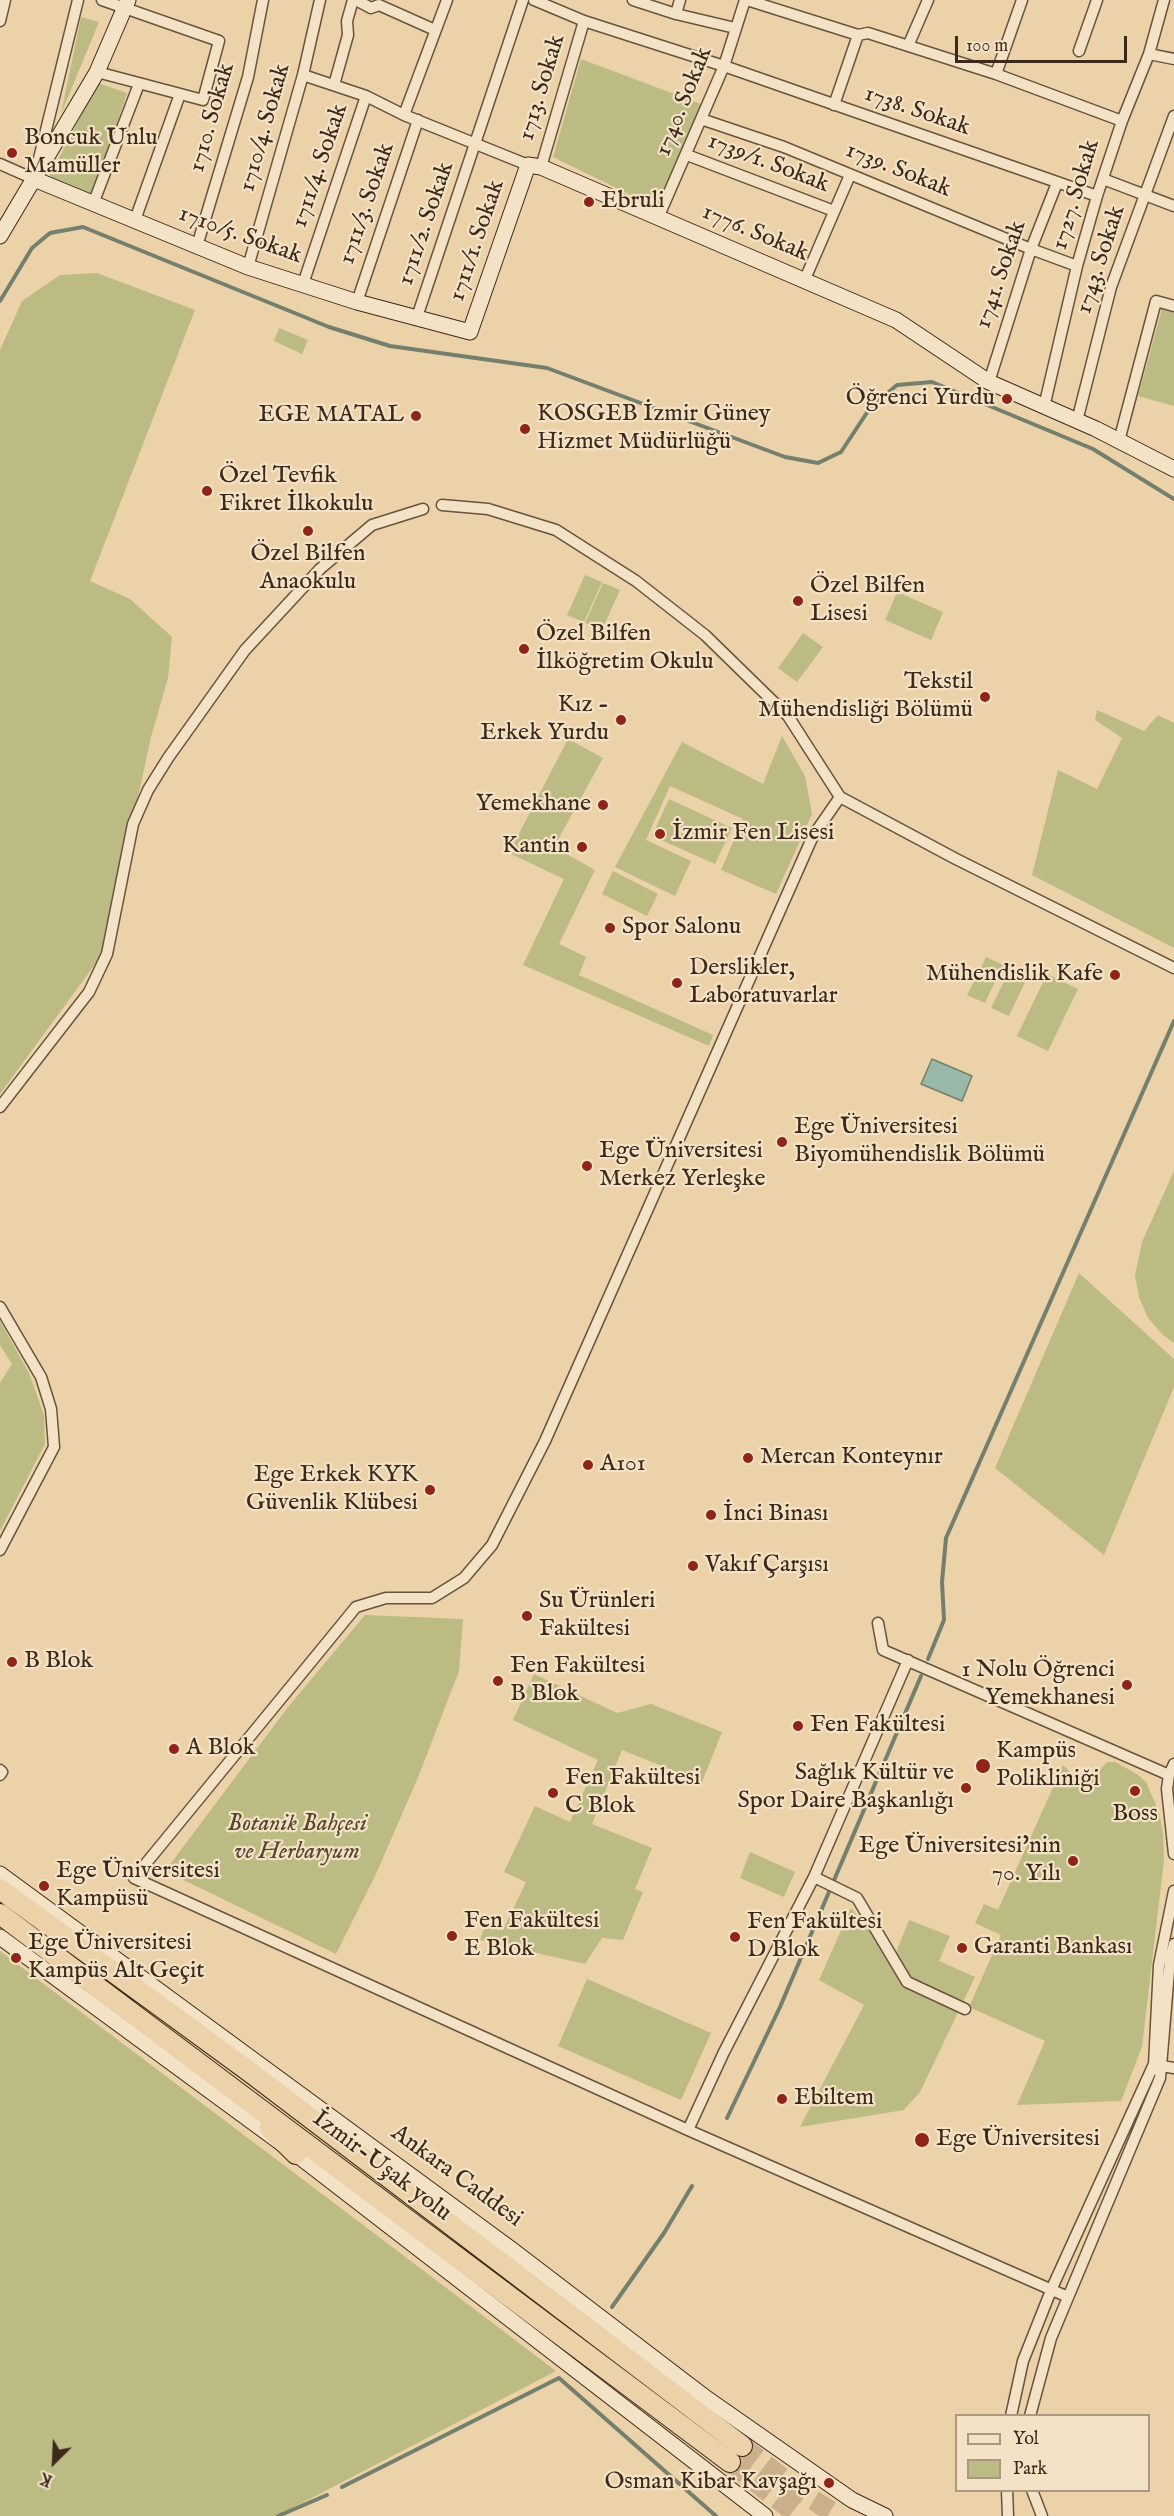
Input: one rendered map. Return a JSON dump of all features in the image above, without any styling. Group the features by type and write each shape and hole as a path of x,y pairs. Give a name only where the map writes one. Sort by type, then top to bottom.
{"highway":[{"name":"Ankara Caddesi","path":"0,1889 250,2072 742,2446"},
{"name":"İzmir-Uşak yolu","path":"0,1914 730,2462"},
{"path":"250,2072 308,2100"},
{"path":"222,2080 296,2154"}],"main road":[{"path":"0,236 97,72 126,4"},
{"name":"1776. Sokak","path":"535,166 805,279 896,320 989,382 1077,421 1174,469"},
{"name":"1711/1. Sokak","path":"470,332 535,166"},
{"name":"1710/5. Sokak","path":"34,178 248,267 357,302 470,332"},
{"name":"Ankara Caddesi","path":"0,1874 511,2249 706,2398 852,2500 885,2516"},
{"path":"0,1937 296,2154 765,2516"}],"street":[{"path":"0,21 5,0"},
{"path":"34,178 78,0"},
{"path":"97,72 203,100 219,41 126,4 102,0"},
{"name":"1710. Sokak","path":"197,246 248,77 263,0"},
{"name":"1710/4. Sokak","path":"248,267 303,75 320,0"},
{"path":"334,85 348,35 347,21 355,0 370,8 380,5 435,30"},
{"path":"404,115 447,0"},
{"name":"1711/2. Sokak","path":"417,317 523,0"},
{"name":"1738. Sokak","path":"534,0 585,21 724,66 1097,196"},
{"path":"633,0 676,14 735,28"},
{"path":"676,14 680,0"},
{"path":"746,0 858,35 868,33 996,74 1122,121"},
{"name":"1740. Sokak","path":"658,218 724,66 746,0"},
{"path":"908,46 928,0"},
{"path":"996,74 1022,0"},
{"path":"1079,51 1097,0"},
{"name":"1727. Sokak","path":"1044,407 1077,266 1097,196 1122,121 1149,54 1164,0"},
{"name":"1713. Sokak","path":"535,166 585,21"},
{"path":"834,105 858,35"},
{"path":"1149,54 1174,59"},
{"name":"1776. Sokak","path":"303,75 366,96 404,115 535,166"},
{"path":"93,204 139,84"},
{"path":"135,220 180,94"},
{"name":"1711/4. Sokak","path":"303,284 366,96"},
{"name":"1743. Sokak","path":"1077,421 1111,287 1174,116"},
{"name":"1739. Sokak","path":"701,119 784,147 1077,266"},
{"name":"1711/3. Sokak","path":"357,302 418,120"},
{"name":"1739/1. Sokak","path":"687,155 834,211"},
{"name":"1710/5. Sokak","path":"0,164 34,178"},
{"path":"805,279 850,175"},
{"path":"1103,179 1174,206"},
{"name":"1741. Sokak","path":"989,382 1031,249 1057,183"},
{"path":"1119,441 1156,301 1174,306"},
{"path":"442,505 488,509 556,530 636,581 705,634 788,716 840,797 988,876 1174,968"},
{"path":"0,1107 77,1008 94,982 107,954 133,824 148,790 168,758 245,650 320,569 372,525 423,509"},
{"path":"840,797 813,836 545,1441 492,1545 464,1578 432,1598 386,1598 356,1607 134,1878 688,2130 1052,2288 1068,2297"},
{"path":"0,1307 41,1377 51,1408 54,1447 0,1550"},
{"path":"878,1623 883,1650 1171,1774 1168,1805 1174,1854"},
{"path":"688,2130 724,2052 814,1877 908,1660"},
{"path":"0,1770 2,1772 0,1775"},
{"path":"814,1877 857,1898 907,1982 965,2009"},
{"path":"1030,2414 1051,2338 1160,2078 1158,2065 1159,1965 1174,1891"},
{"path":"1011,2414 1023,2361 1052,2288 1158,2065 1170,1959 1174,1944"},
{"path":"1158,2065 1174,2068"},
{"path":"1007,2492 1008,2516"},
{"path":"1033,2492 1042,2516"}],"green space":[{"path":"81,17 99,22 61,114"},
{"path":"581,59 701,104 662,194 645,202 553,157"},
{"path":"98,83 127,93 92,197 49,177"},
{"path":"97,273 195,310 90,581 130,599 172,637 168,678 151,737 104,952 0,1094 0,350 22,301 60,275"},
{"path":"1162,309 1174,313 1174,406 1138,396"},
{"path":"279,328 308,340 302,354 274,341"},
{"path":"585,575 602,582 584,622 567,615"},
{"path":"603,583 620,590 602,630 585,623"},
{"path":"897,592 943,612 931,640 885,620"},
{"path":"803,633 823,647 797,682 778,668"},
{"path":"1097,710 1144,731 1158,715 1174,723 1174,948 1032,875 1058,770 1097,789 1122,738 1095,720"},
{"path":"782,736 805,776 812,814 776,894 721,870 743,819 670,786 646,840 691,861 675,896 615,867 682,742 763,784"},
{"path":"568,739 603,758 554,847 595,870 559,944 586,957 579,975 713,1035 709,1046 523,965 564,879 509,853"},
{"path":"669,799 732,828 715,864 652,836"},
{"path":"613,871 658,894 647,916 602,894"},
{"path":"986,957 1003,965 985,1003 967,995"},
{"path":"1010,969 1027,978 1009,1016 991,1008"},
{"path":"1047,974 1078,989 1048,1051 1017,1036"},
{"path":"1174,1171 1174,1343 1163,1335 1148,1318 1139,1297 1135,1275 1142,1242"},
{"path":"1079,1273 1174,1359 1174,1387 1104,1555 995,1468"},
{"path":"0,1321 29,1373 44,1415 45,1444 0,1531 0,1383 12,1364 0,1345"},
{"name":"Botanik Bahçesi ve Herbaryum","path":"365,1615 463,1619 459,1671 419,1775 376,1874 336,1954 165,1871 288,1707"},
{"path":"534,1674 617,1713 651,1704 722,1732 702,1782 622,1750 592,1824 652,1848 635,1889 643,1892 623,1940 602,1938 585,1964 480,1940 484,1928 503,1930 526,1882 504,1872 535,1806 570,1822 598,1760 513,1720"},
{"path":"1107,1762 1115,1762 1137,1774 1146,1782 1159,1812 1163,1834 1164,1860 1142,2047 1121,2101 1017,2105 1045,2041 969,2007 1001,1935 975,1923 984,1904 998,1910 1063,1765 1085,1786"},
{"path":"750,1852 795,1872 784,1897 740,1878"},
{"path":"851,1908 893,1960 909,1920 950,1936 939,1961 975,1977 920,2092 904,2110 800,2127 864,2005 819,1980"},
{"path":"0,1951 556,2371 277,2516 0,2516"},
{"path":"587,1979 711,2033 681,2100 558,2046"}],"shaded area":[{"path":"932,1059 972,1076 962,1101 921,1084"}],"waterway":[{"path":"0,301 32,248 50,233 83,227 329,327 390,346 547,368 785,457 818,463 841,452 870,408 897,385 932,382 1093,449 1174,499"},
{"path":"928,1659 944,1620 942,1582 946,1538 1174,1021"},
{"path":"727,2118 780,2007 921,1676"},
{"path":"612,2307 664,2233 692,2186"},
{"path":"342,2487 559,2378 716,2516"},
{"path":"278,2516 327,2495"}],"tunnel":[{"path":"742,2446 800,2492 839,2516"},
{"path":"730,2462 799,2516"}],"place":[{"name":"Boncuk Unlu Mamüller","path":"12,153"},
{"name":"Ebruli","path":"589,202"},
{"name":"Öğrenci Yurdu","path":"1007,399"},
{"name":"EGE MATAL","path":"416,416"},
{"name":"KOSGEB İzmir Güney Hizmet Müdürlüğü","path":"525,429"},
{"name":"Özel Tevfik Fikret İlkokulu","path":"207,491"},
{"name":"Özel Bilfen Anaokulu","path":"308,531"},
{"name":"Özel Bilfen Lisesi","path":"798,601"},
{"name":"Özel Bilfen İlköğretim Okulu","path":"524,649"},
{"name":"Tekstil Mühendisliği Bölümü","path":"985,697"},
{"name":"Kız - Erkek Yurdu","path":"621,720"},
{"name":"Yemekhane","path":"603,805"},
{"name":"İzmir Fen Lisesi","path":"660,834"},
{"name":"Kantin","path":"582,847"},
{"name":"Spor Salonu","path":"610,928"},
{"name":"Mühendislik Kafe","path":"1115,975"},
{"name":"Derslikler, Laboratuvarlar","path":"677,983"},
{"name":"Ege Üniversitesi Biyomühendislik Bölümü","path":"782,1142"},
{"name":"Ege Üniversitesi Merkez Yerleşke","path":"587,1166"},
{"name":"Mercan Konteynır","path":"748,1458"},
{"name":"A101","path":"588,1465"},
{"name":"Ege Erkek KYK Güvenlik Klübesi","path":"430,1490"},
{"name":"İnci Binası","path":"711,1515"},
{"name":"Vakıf Çarşısı","path":"693,1566"},
{"name":"Su Ürünleri Fakültesi","path":"527,1616"},
{"name":"B Blok","path":"12,1662"},
{"name":"Fen Fakültesi B Blok","path":"498,1681"},
{"name":"1 Nolu Öğrenci Yemekhanesi","path":"1127,1685"},
{"name":"Fen Fakültesi","path":"798,1726"},
{"name":"A Blok","path":"174,1749"},
{"name":"Kampüs Polikliniği","path":"983,1766"},
{"name":"Sağlık Kültür ve Spor Daire Başkanlığı","path":"966,1788"},
{"name":"Boss","path":"1135,1791"},
{"name":"Fen Fakültesi C Blok","path":"553,1793"},
{"name":"Ege Üniversitesi'nin 70. Yılı","path":"1073,1861"},
{"name":"Ege Üniversitesi Kampüsü","path":"44,1886"},
{"name":"Fen Fakültesi E Blok","path":"452,1936"},
{"name":"Fen Fakültesi D Blok","path":"735,1937"},
{"name":"Garanti Bankası","path":"962,1948"},
{"name":"Ege Üniversitesi Kampüs Alt Geçit","path":"16,1958"},
{"name":"Ebiltem","path":"782,2099"},
{"name":"Ege Üniversitesi","path":"922,2140"},
{"name":"Osman Kibar Kavşağı","path":"829,2483"}]}
